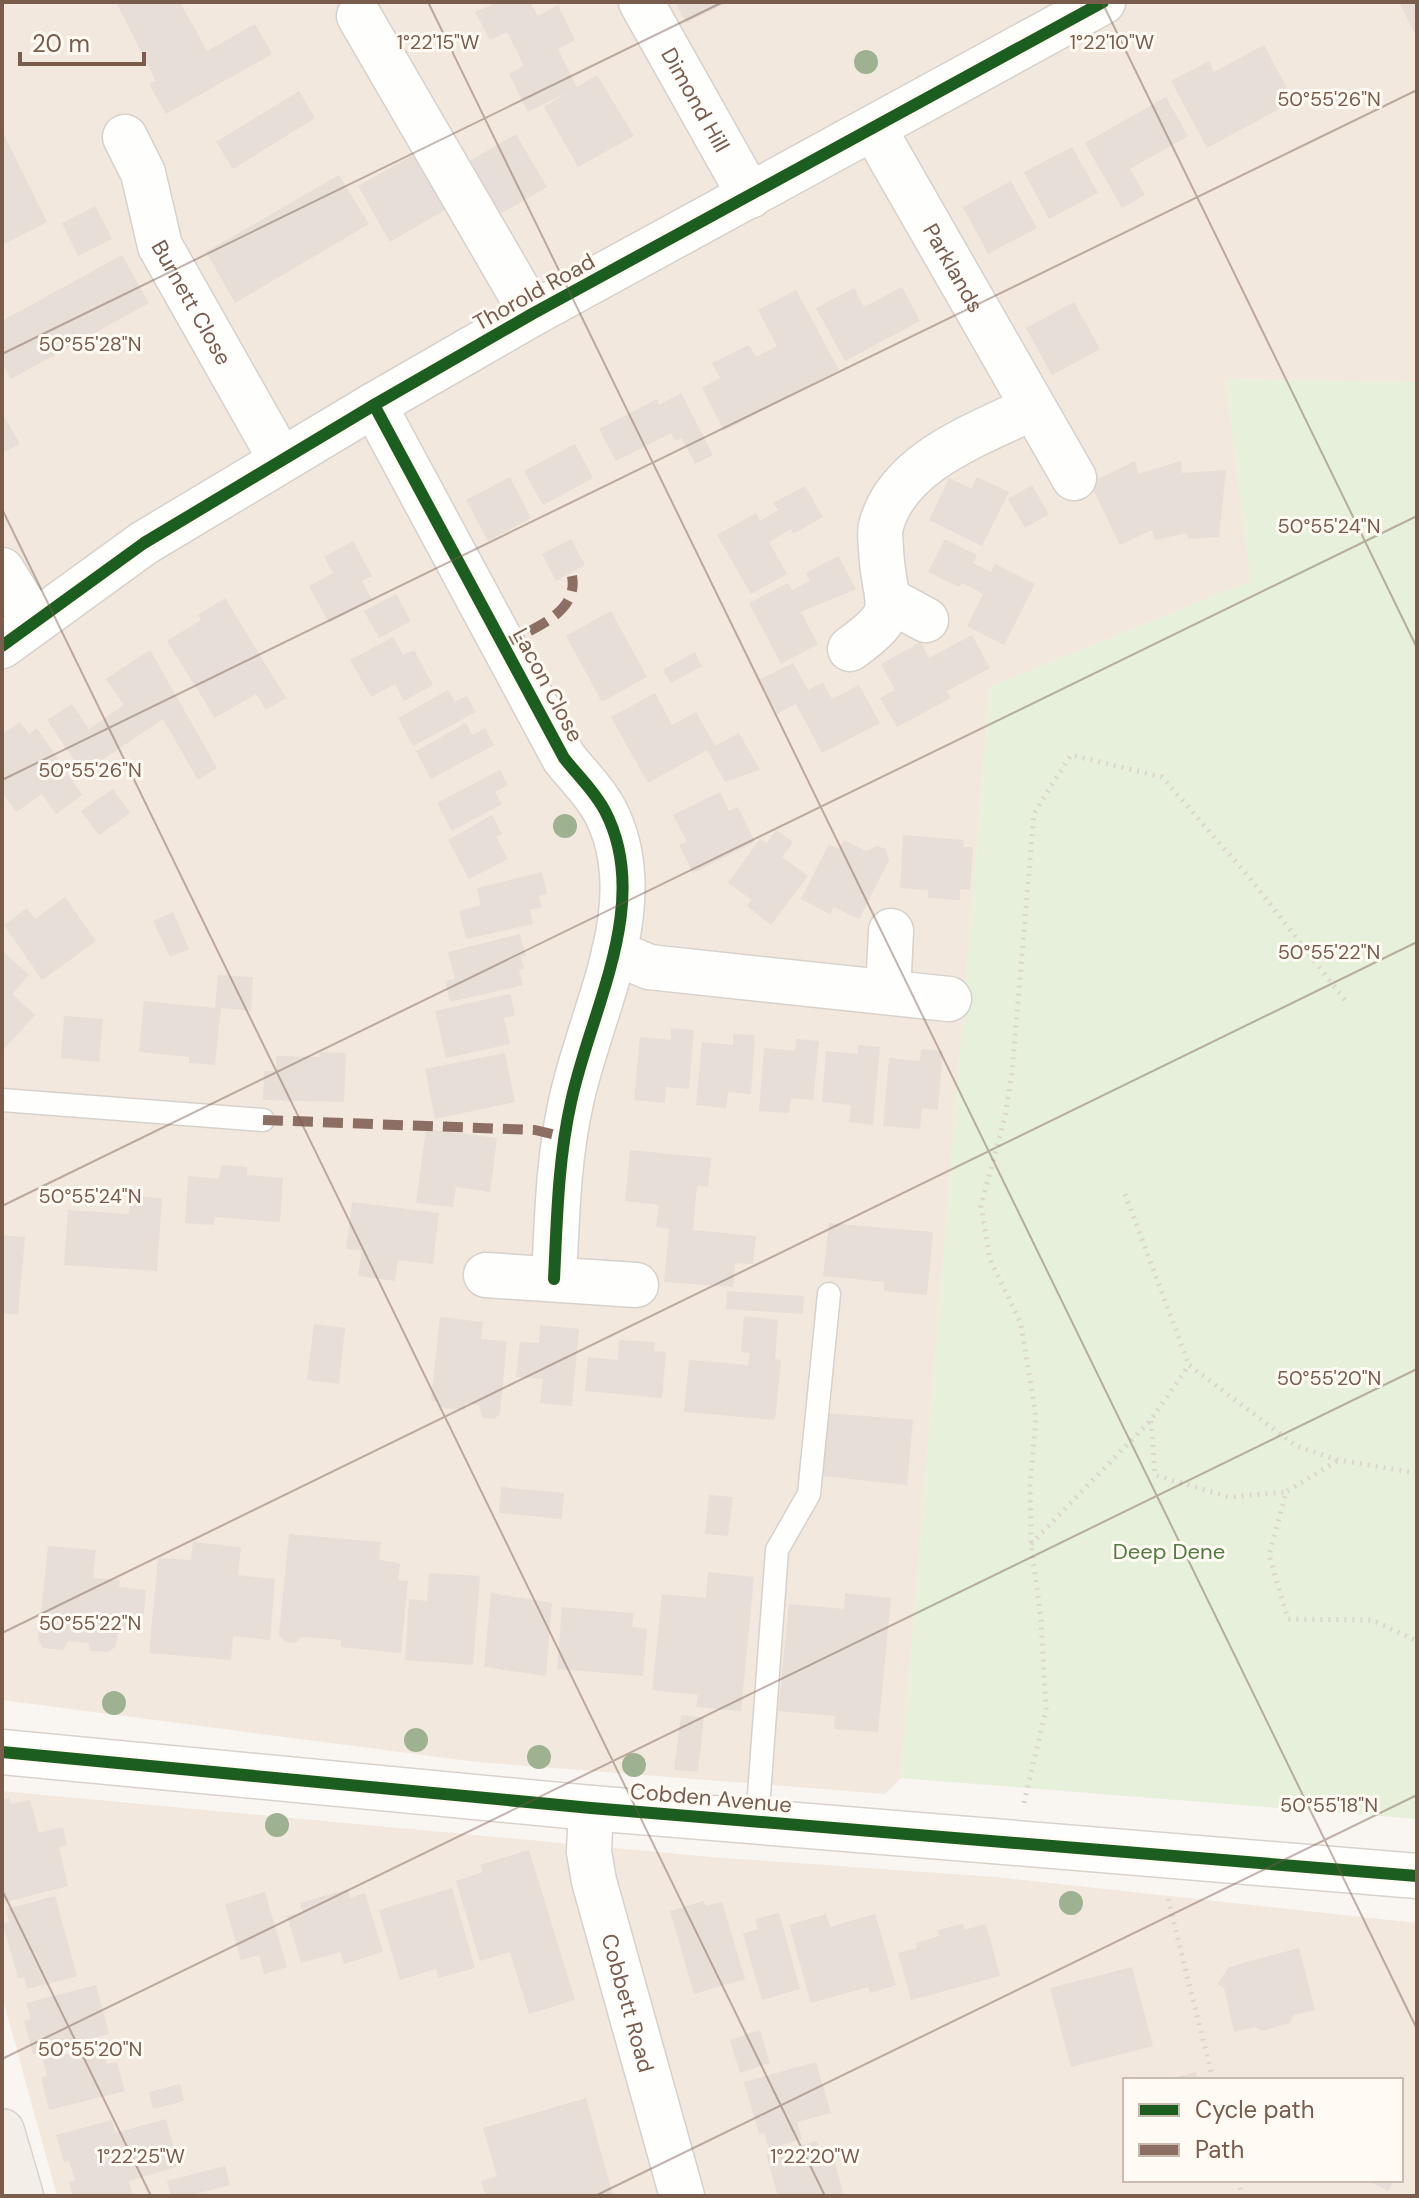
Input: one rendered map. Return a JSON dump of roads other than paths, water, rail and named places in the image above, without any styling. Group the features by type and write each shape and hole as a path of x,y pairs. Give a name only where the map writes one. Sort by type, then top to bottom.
{"main road":[{"path":"2,2131 21,2196"}],"street":[{"name":"Dimond Hill","path":"641,2 750,196"},
{"name":"Thorold Road","path":"18,634 144,543 374,405 532,314 1103,2"},
{"path":"359,16 532,314"},
{"name":"Parklands","path":"874,129 1074,478"},
{"name":"Burnett Close","path":"125,137 146,182 154,231 160,246 281,460"},
{"name":"Lacon Close","path":"374,405 564,758 588,783 618,841 623,888 614,952 571,1102 558,1183 554,1279"},
{"path":"850,649 908,610 882,566 880,526 902,486 941,453 1032,408"},
{"path":"2,570 18,634"},
{"path":"888,992 891,931"},
{"path":"614,952 649,967 949,999"},
{"path":"486,1275 636,1285"},
{"name":"Cobden Avenue","path":"2,1752 591,1808 1417,1876"},
{"name":"Cobbett Road","path":"591,1808 589,1852 594,1881 682,2196"}],"lane":[{"path":"2,1100 263,1120"},
{"path":"757,1822 777,1550 809,1494 829,1294"}],"park label":[{"name":"Deep Dene","path":"1169,1551"}]}
